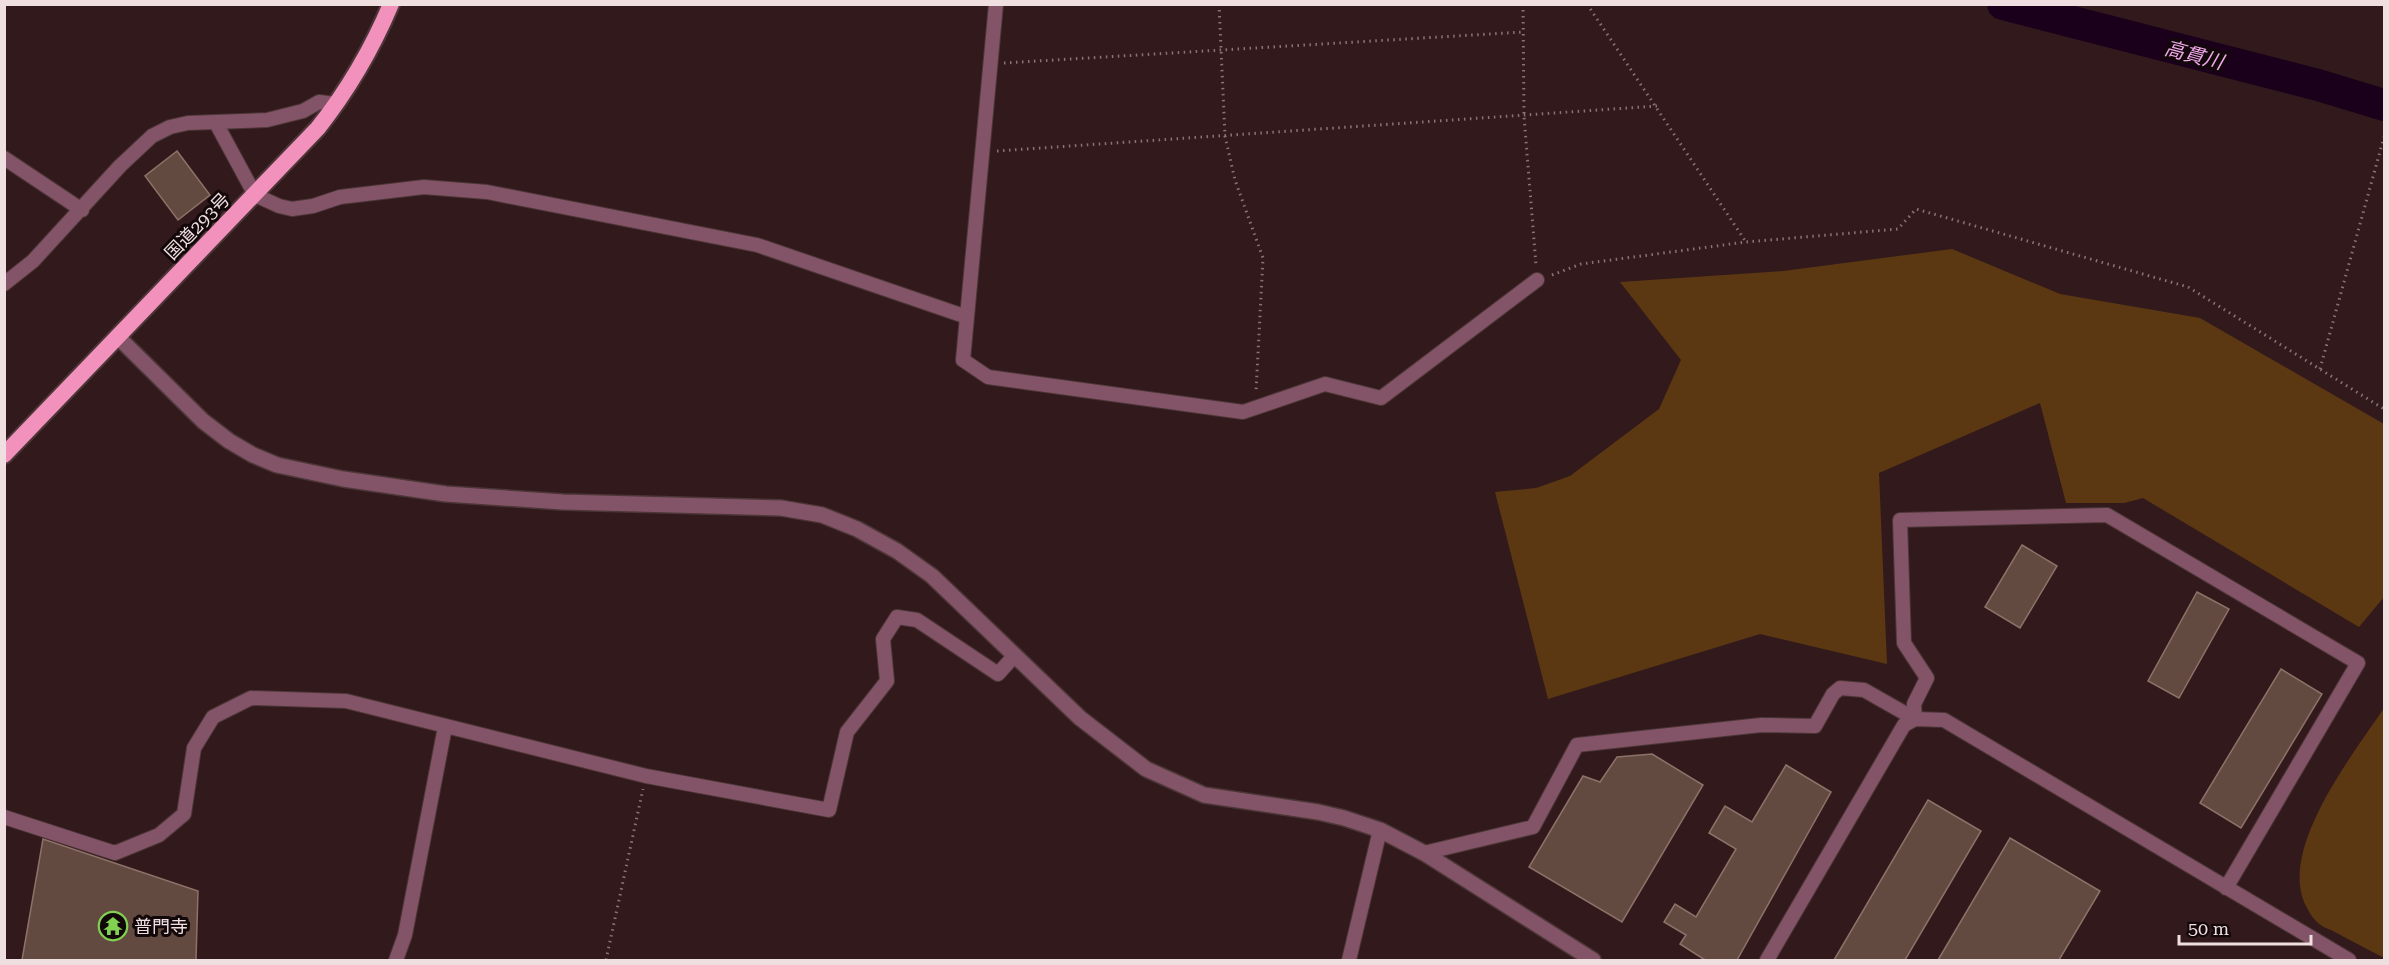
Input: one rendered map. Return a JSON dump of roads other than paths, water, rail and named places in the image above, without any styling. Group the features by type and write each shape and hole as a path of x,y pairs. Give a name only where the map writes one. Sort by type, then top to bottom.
{"highway":[{"name":"国道293号","path":"4,455 318,128 334,108 361,65 390,4"}],"street":[{"path":"996,4 963,360 987,377 1243,412 1325,384 1381,398 1537,280"},
{"path":"4,284 33,261 120,166 152,136 170,127 188,123 267,120 303,111 319,102 334,108"},
{"path":"216,123 255,195 279,206 292,209 313,206 340,197 424,187 487,192 757,245 967,317"},
{"path":"4,158 82,210"},
{"path":"118,337 203,421 229,441 277,465 343,479 457,495 563,502 781,508 822,515 857,529 897,551 932,576 1080,718 1146,769 1175,784 1204,795 1318,812 1380,830 1424,853 1593,960"},
{"path":"1916,719 1914,704 1927,678 1904,643 1900,520 2108,515 2358,663 2226,888"},
{"path":"4,817 115,853 159,835 184,814 194,748 213,717 251,698 346,701 646,776 829,810 847,732 887,681 883,639 897,616 917,620 998,674 1015,655"},
{"path":"1424,853 1533,827 1576,745 1761,725 1815,726 1833,694 1840,688 1864,690 1916,719 1944,720 2349,960"},
{"path":"1767,960 1905,725 1916,719"},
{"path":"396,960 405,934 445,727"},
{"path":"1349,960 1380,830"}],"waterway":[{"name":"高貫川","path":"2003,4 2318,85 2384,105"}],"place":[{"name":"普門寺","path":"113,926"}]}
